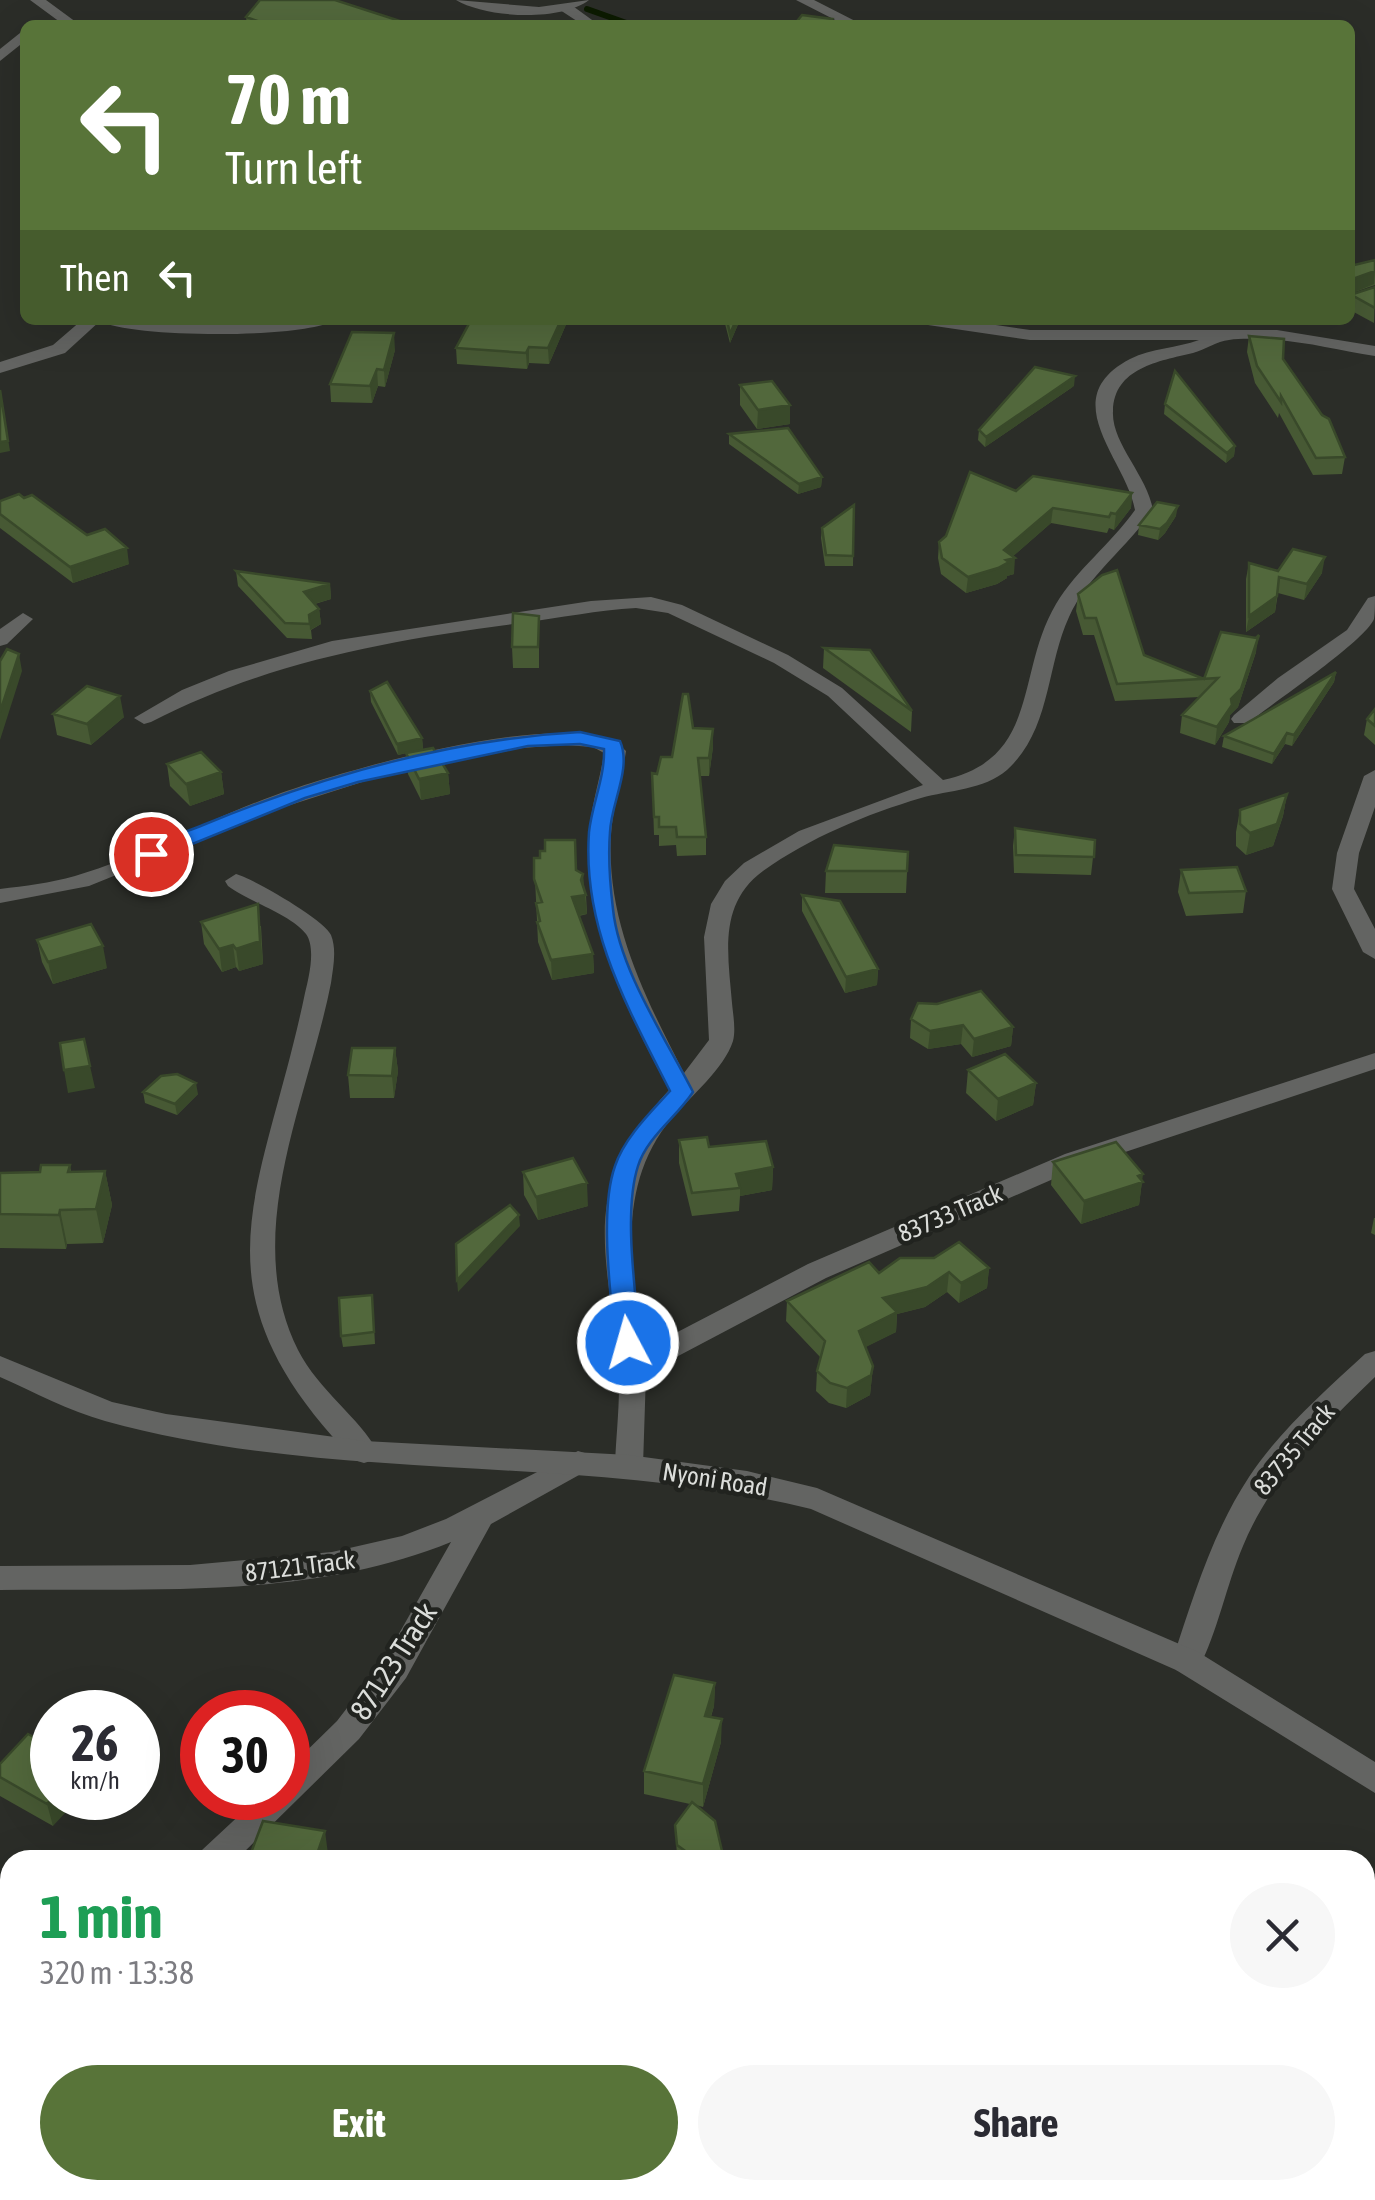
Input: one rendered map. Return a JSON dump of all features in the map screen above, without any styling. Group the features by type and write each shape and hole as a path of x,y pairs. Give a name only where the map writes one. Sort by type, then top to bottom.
{"street":[{"path":"37,0 66,20"},
{"path":"463,0 509,10 565,8 582,0"},
{"path":"803,0 845,20"},
{"path":"39,20 52,8"},
{"path":"565,8 584,20"},
{"path":"0,56 20,38"},
{"path":"0,368 59,349 86,325"},
{"path":"147,325 258,325"},
{"path":"962,325 1030,335 1250,334 1375,352"},
{"path":"1250,334 1263,325"},
{"path":"629,1466 632,1368 624,1318 620,1200 626,1166 638,1145 721,1040 718,923 729,890 759,864 804,837 938,786 992,770 1013,749 1025,726 1064,607 1144,510 1138,484 1102,423 1101,407 1108,390 1139,361 1214,342 1224,333"},
{"path":"144,718 197,689 301,652 415,630 652,602 782,659 822,683 878,728 938,786"},
{"path":"1241,719 1285,682 1354,634 1375,602"},
{"path":"0,640 23,619"},
{"path":"0,896 70,884 298,794 354,776 528,740 580,738 607,742 616,751 600,831 603,913 623,977 682,1092"},
{"path":"1375,776 1348,853 1343,889 1375,952"},
{"path":"236,881 264,902 302,920 324,942 316,1000 265,1202 264,1271 280,1340 314,1396 364,1452"},
{"name":"83733 Track","path":"632,1368 818,1271 1074,1160 1375,1061"},
{"name":"83735 Track","path":"1187,1661 1229,1544 1249,1502 1295,1442 1375,1361"},
{"name":"Nyoni Road","path":"0,1366 106,1411 166,1425 364,1452 629,1466 747,1482 817,1499 1187,1661 1375,1779"},
{"name":"87121 Track","path":"0,1578 271,1573 383,1554 480,1518 578,1462"},
{"name":"87123 Track","path":"310,1768 348,1730 394,1669 480,1518"},
{"path":"224,1850 256,1820"}],"building":[{"path":"260,0 335,0 397,20 255,20 246,17"},
{"path":"802,15 832,19 831,20 798,20"},
{"path":"1375,260 1375,271 1355,278 1355,265"},
{"path":"1375,287 1375,308 1355,297 1355,293"},
{"path":"468,325 559,325 548,348 529,347 526,353 456,348"},
{"path":"352,332 394,333 384,370 377,369 370,386 330,384"},
{"path":"1249,336 1284,339 1283,359 1322,415 1329,419 1345,457 1316,458 1281,396 1281,402 1257,366"},
{"path":"1035,367 1075,376 986,437 979,430"},
{"path":"1175,371 1235,446 1227,453 1165,404"},
{"path":"772,381 790,405 758,410 740,385"},
{"path":"0,390 8,441 0,442"},
{"path":"788,428 822,477 799,484 729,434"},
{"path":"970,472 1016,491 1033,476 1132,493 1109,517 1053,508 1004,550 1015,558 968,577 942,558 939,542 946,536"},
{"path":"19,494 24,498 32,495 87,535 105,529 127,548 70,567 0,514 0,501"},
{"path":"1157,502 1178,506 1160,529 1139,525"},
{"path":"854,505 853,556 826,555 822,528"},
{"path":"1293,549 1325,557 1307,584 1279,577 1277,596 1249,616 1249,563 1278,571"},
{"path":"1117,570 1144,655 1204,679 1117,684 1096,618 1085,618 1078,594 1102,575"},
{"path":"236,571 330,584 304,592 319,609 309,615 310,624 285,623"},
{"path":"513,613 539,616 538,647 512,647"},
{"path":"1221,632 1256,638 1259,635 1241,689 1231,699 1232,705 1217,727 1182,715 1218,678 1204,679"},
{"path":"824,648 870,650 912,711"},
{"path":"7,649 19,654 0,712 0,661"},
{"path":"1336,672 1294,735 1287,733 1274,754 1224,736"},
{"path":"387,682 422,738 397,744 370,691"},
{"path":"87,686 120,696 87,724 53,714"},
{"path":"683,694 688,694 693,728 713,729 709,758 698,758 706,837 677,837 676,827 659,827 659,817 654,817 652,773 657,774 661,757 672,757"},
{"path":"1375,709 1375,726 1367,719"},
{"path":"433,748 448,773 419,779 406,753"},
{"path":"201,752 221,772 186,784 167,764"},
{"path":"1287,794 1277,824 1250,833 1240,824 1240,810"},
{"path":"1015,828 1095,840 1094,857 1016,855"},
{"path":"545,840 575,840 576,870 583,874 586,895 572,897 593,954 551,960 537,922 540,921 536,903 542,902 534,879 534,858 540,858 540,851 545,851"},
{"path":"834,845 908,852 907,871 826,871"},
{"path":"1237,867 1246,891 1189,893 1181,870"},
{"path":"802,895 840,901 878,969 846,977"},
{"path":"258,904 260,941 236,949 233,945 219,949 201,922"},
{"path":"91,924 103,946 48,962 37,940"},
{"path":"981,991 1013,1027 974,1039 963,1025 930,1031 911,1019 918,1003 937,1004"},
{"path":"84,1039 90,1066 64,1070 60,1043"},
{"path":"352,1048 395,1048 392,1076 348,1075"},
{"path":"1005,1054 1036,1083 998,1099 968,1070"},
{"path":"177,1074 196,1083 175,1104 143,1092 161,1076"},
{"path":"707,1137 709,1147 766,1141 773,1167 736,1174 740,1188 692,1193 679,1140"},
{"path":"1116,1142 1143,1174 1138,1176 1143,1182 1084,1201 1053,1162"},
{"path":"573,1158 587,1183 536,1197 523,1172"},
{"path":"41,1165 70,1165 68,1172 105,1171 96,1209 60,1210 59,1215 0,1214 0,1173 40,1172"},
{"path":"510,1205 519,1215 457,1280 456,1244"},
{"path":"959,1242 989,1268 961,1283 949,1272 927,1287 883,1298 897,1312 859,1331 873,1366 871,1375 847,1388 830,1383 817,1371 825,1341 787,1301 869,1262 879,1273 900,1258 934,1258"},
{"path":"372,1295 374,1332 341,1336 339,1298"},
{"path":"674,1675 715,1683 705,1716 722,1719 703,1784 644,1771"},
{"path":"30,1735 30,1794 0,1777 0,1764"},
{"path":"692,1802 715,1821 722,1850 684,1850 677,1845 675,1825"},
{"path":"263,1821 325,1831 318,1850 252,1850"}],"waterway":[{"path":"587,9 618,20"}],"route":[{"path":"151,854 318,786 354,776 528,740 580,738 614,745 600,831 598,872 603,913 623,977 682,1092 652,1126 626,1166 618,1240 628,1343"}]}
